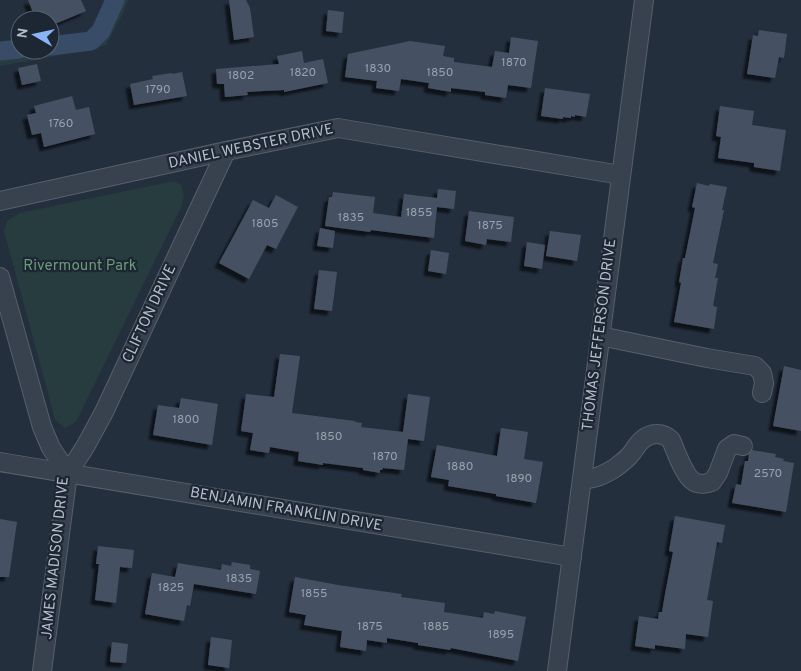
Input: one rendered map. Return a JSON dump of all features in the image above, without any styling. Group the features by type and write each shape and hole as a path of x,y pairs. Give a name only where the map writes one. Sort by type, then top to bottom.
{"street":[{"name":"THOMAS JEFFERSON DRIVE","path":"557,671 644,0"},
{"name":"DANIEL WEBSTER DRIVE","path":"0,201 338,128 621,175"},
{"name":"CLIFTON DRIVE","path":"68,473 85,448 104,412 226,151"},
{"name":"JAMES MADISON DRIVE","path":"0,277 42,427 51,448 68,473 42,671"},
{"path":"600,336 755,366 762,373 764,383 762,393"},
{"path":"582,480 600,477 629,457 642,440 659,433 671,440 688,477 695,483 704,484 712,482 728,449 734,444 744,446"},
{"name":"BENJAMIN FRANKLIN DRIVE","path":"0,462 572,557"}],"green space":[{"path":"108,0 128,0 106,45 60,55 60,42 89,38 99,24"},
{"path":"10,48 10,60 33,60 0,66 0,49"},
{"name":"Rivermount Park","path":"174,181 181,185 184,195 182,205 76,422 65,428 55,419 4,231 7,221 20,213"}],"building":[{"path":"28,0 81,0 86,11 60,22 60,10 32,10"},
{"path":"229,0 246,0 250,8 254,37 234,40"},
{"path":"328,10 344,12 342,33 326,31"},
{"path":"759,30 787,34 784,58 779,57 775,78 747,74 753,35 758,36"},
{"path":"511,37 538,41 531,88 508,85 506,98 485,95 485,92 451,88 451,92 428,88 429,83 401,79 399,91 376,88 377,81 345,77 348,54 410,41 445,46 443,56 454,58 454,62 492,67 495,51 509,53"},
{"path":"302,51 304,63 323,59 328,83 284,92 284,90 247,92 248,95 225,97 224,84 217,84 216,69 279,64 277,56"},
{"path":"37,64 41,81 22,85 18,68"},
{"path":"182,72 187,96 134,105 130,84 153,79 152,76"},
{"path":"545,88 590,94 586,117 575,115 575,117 571,116 571,118 563,117 563,119 541,116"},
{"path":"72,96 76,110 89,107 95,134 44,147 41,133 32,135 27,115 36,113 34,106"},
{"path":"720,106 754,111 752,125 786,130 780,171 754,167 754,163 718,158 721,137 716,136"},
{"path":"697,183 727,187 713,263 718,264 715,278 718,278 713,306 717,307 714,329 674,322 681,283 679,282 683,258 685,258 695,208 692,207"},
{"path":"438,189 456,191 454,209 437,207 434,238 325,226 329,197 332,197 333,192 375,197 373,213 401,217 404,194 437,198"},
{"path":"276,195 298,207 276,249 267,245 249,279 219,263 253,200 269,208"},
{"path":"469,211 514,217 511,242 487,239 486,245 465,241"},
{"path":"320,228 335,231 333,248 317,246"},
{"path":"550,231 581,235 577,261 546,256"},
{"path":"527,242 545,245 542,269 524,266"},
{"path":"431,250 449,253 446,274 428,271"},
{"path":"319,270 337,272 332,311 314,309"},
{"path":"280,354 300,356 292,413 355,421 362,423 361,427 403,432 408,394 430,397 424,441 408,439 404,470 383,468 380,470 380,473 363,470 363,468 298,461 299,452 270,447 269,453 250,450 253,433 241,431 246,394 274,397"},
{"path":"784,366 801,370 801,431 773,426"},
{"path":"181,398 218,404 212,445 153,435 158,405 179,408"},
{"path":"501,428 528,432 524,459 543,462 536,503 448,486 449,480 431,477 437,445 497,456"},
{"path":"752,450 776,454 775,457 784,459 783,461 794,463 786,512 732,503 736,484 741,485 745,461 748,461"},
{"path":"675,516 725,525 722,543 717,542 707,600 713,601 708,637 686,634 685,649 655,645 655,649 635,646 639,616 658,619 659,612 662,612 673,552 669,551"},
{"path":"0,519 17,522 9,577 0,577"},
{"path":"98,546 134,550 132,568 120,567 116,603 95,600 99,564 96,564"},
{"path":"232,562 250,565 250,569 260,571 256,594 194,584 190,606 187,605 184,621 145,614 152,573 175,577 178,563 221,570 222,564 231,566"},
{"path":"295,577 402,594 401,597 445,603 444,612 483,618 484,612 494,614 495,611 526,617 518,661 451,648 450,650 418,645 418,643 387,638 387,643 367,640 366,651 340,647 342,631 304,625 306,615 289,612"},
{"path":"211,637 232,640 229,668 208,665"},
{"path":"112,642 128,644 126,663 110,662"}],"waterway":[{"path":"60,45 91,41 101,31 115,0"},
{"path":"0,51 10,50"}]}
